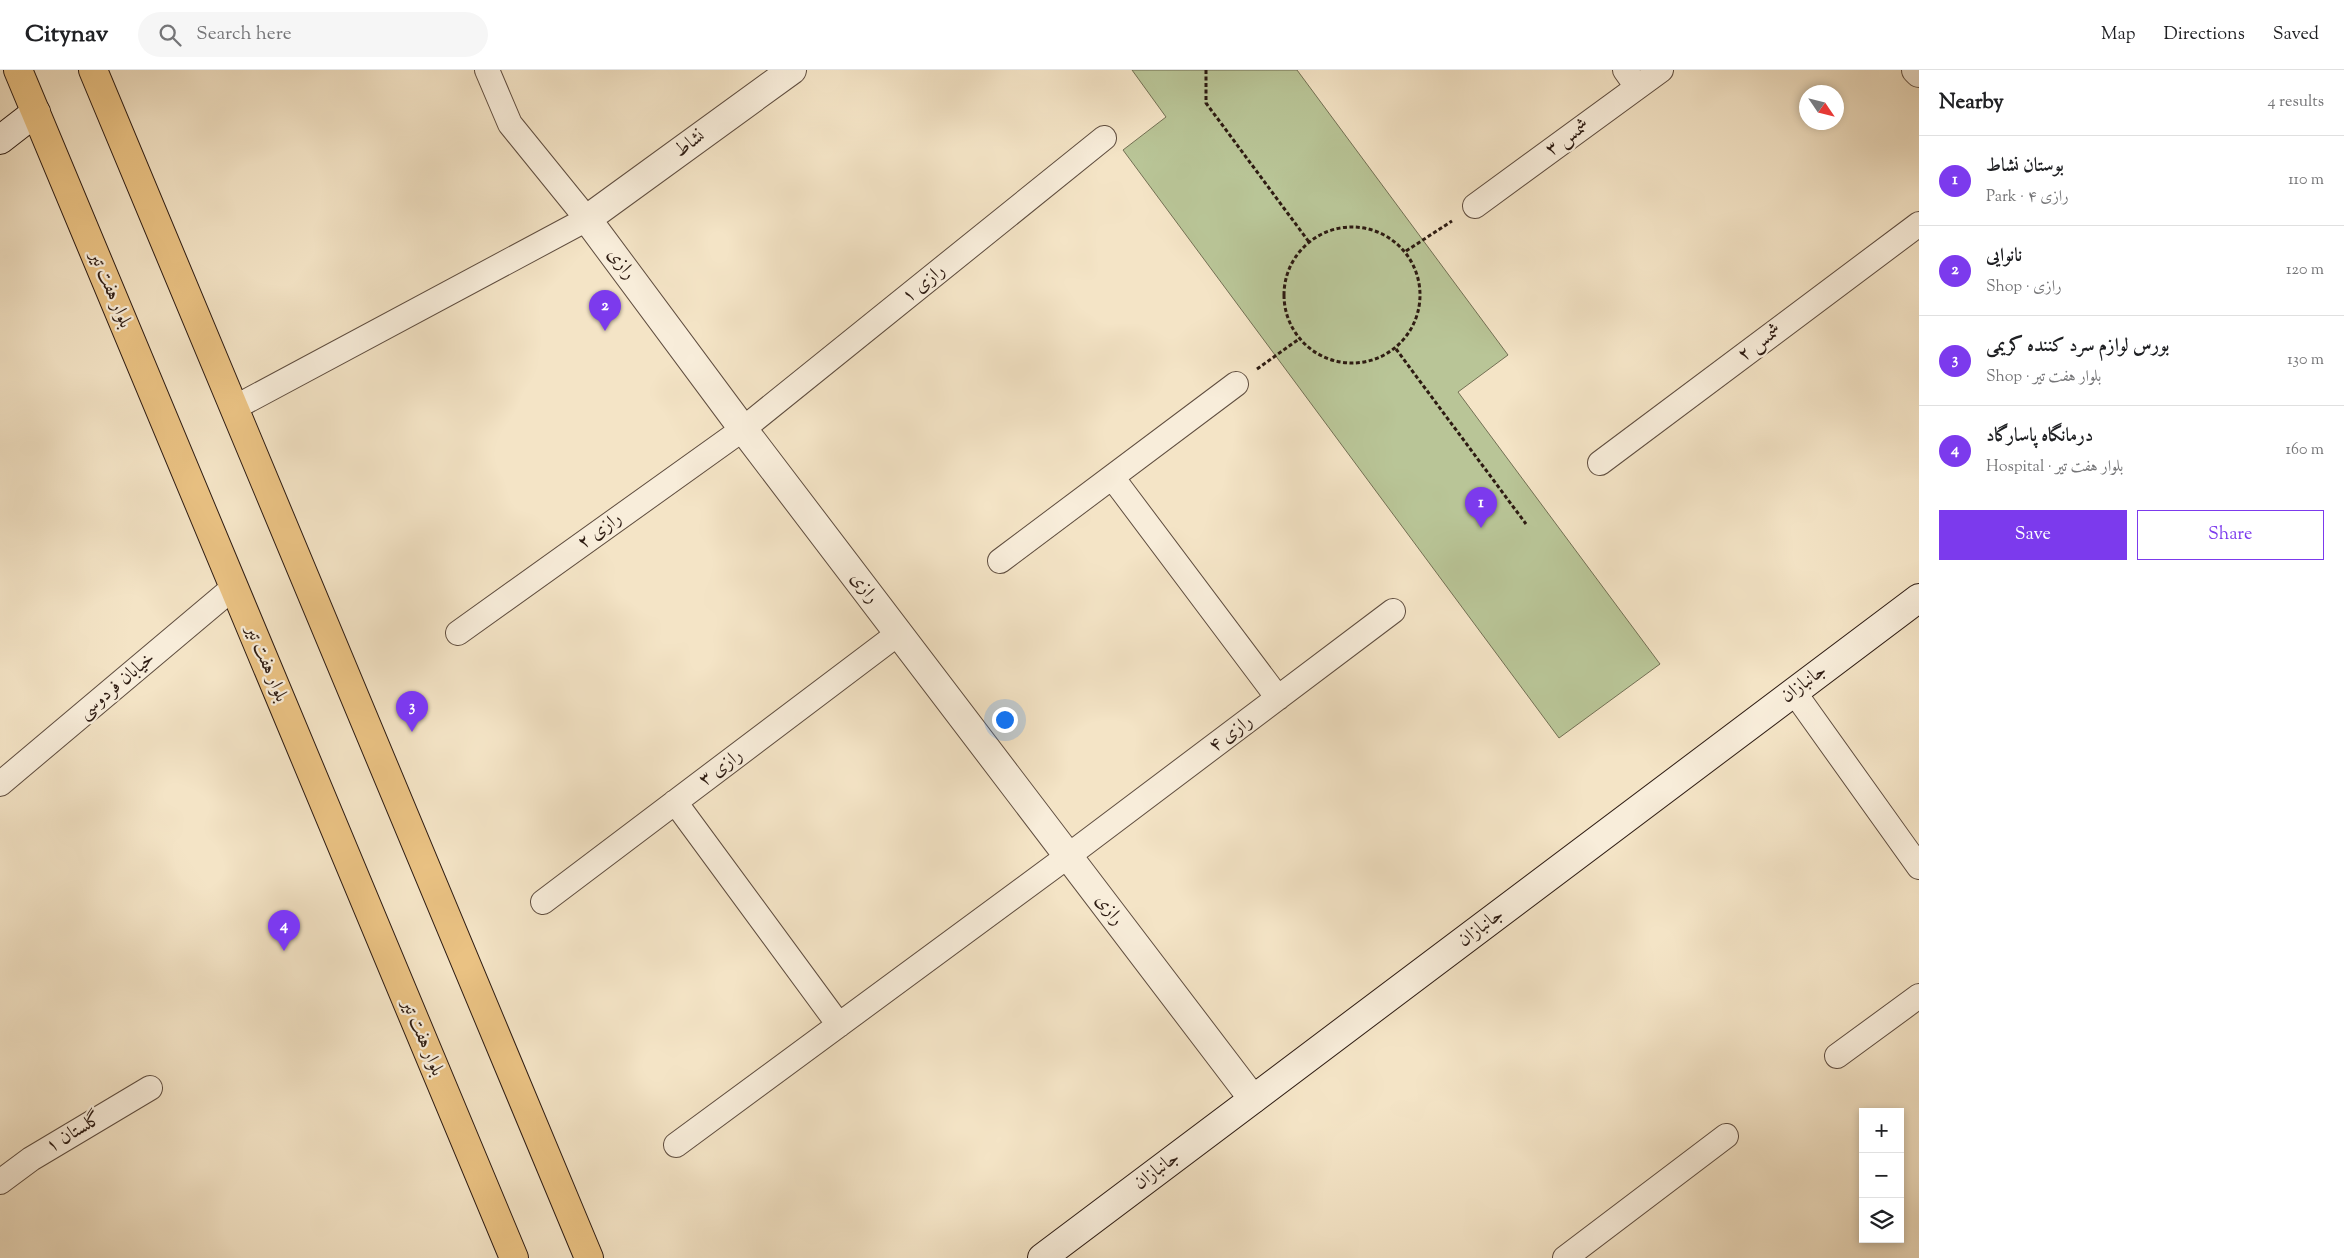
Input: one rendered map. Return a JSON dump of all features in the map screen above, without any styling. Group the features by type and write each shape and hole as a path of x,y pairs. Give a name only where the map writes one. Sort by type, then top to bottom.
{"main road":[{"name":"بلوار هفت تیر","path":"18,70 514,1258"},
{"path":"95,71 589,1258"}],"street":[{"name":"رازی","path":"487,70 510,124 587,219 743,429 1253,1099"},
{"name":"نشاط","path":"587,219 792,70"},
{"name":"شمس ۳","path":"1475,206 1631,79 1661,70"},
{"path":"1916,70 1919,73"},
{"path":"0,140 36,112"},
{"name":"رازی ۱","path":"743,429 1104,138"},
{"path":"234,408 587,219"},
{"name":"شمس ۲","path":"1600,463 1919,224"},
{"path":"1000,561 1236,384"},
{"name":"رازی ۲","path":"458,633 743,429"},
{"path":"1112,477 1278,698"},
{"name":"خیابان فردوسی","path":"0,784 234,587"},
{"name":"جانبازان","path":"1042,1258 1919,598"},
{"name":"رازی ۴","path":"676,1145 1068,856 1393,611"},
{"name":"رازی ۳","path":"543,902 899,633"},
{"path":"1794,692 1919,867"},
{"path":"675,802 839,1025"},
{"path":"1837,1056 1919,996"},
{"name":"گلستان ۱","path":"0,1182 31,1159 150,1088"},
{"path":"1565,1258 1726,1136"}],"path":[{"path":"1206,70 1206,104 1309,242"},
{"path":"1406,251 1475,206"},
{"path":"1360,226 1385,234 1406,251 1419,275 1421,302 1413,328 1396,349 1372,362 1345,364 1319,356 1299,339 1286,315 1284,288 1291,262 1309,242 1333,229 1360,226"},
{"path":"1236,384 1299,339"},
{"path":"1396,349 1526,524"}],"green space":[{"path":"1132,70 1297,70 1508,355 1458,392 1660,664 1559,738 1123,150 1166,117"}],"place":[{"name":"نانوایی","path":"605,331"},
{"name":"بوستان نشاط","path":"1481,528"},
{"name":"بورس لوازم سرد کننده کریمی","path":"412,732"},
{"name":"درمانگاه پاسارگاد","path":"284,951"}]}
